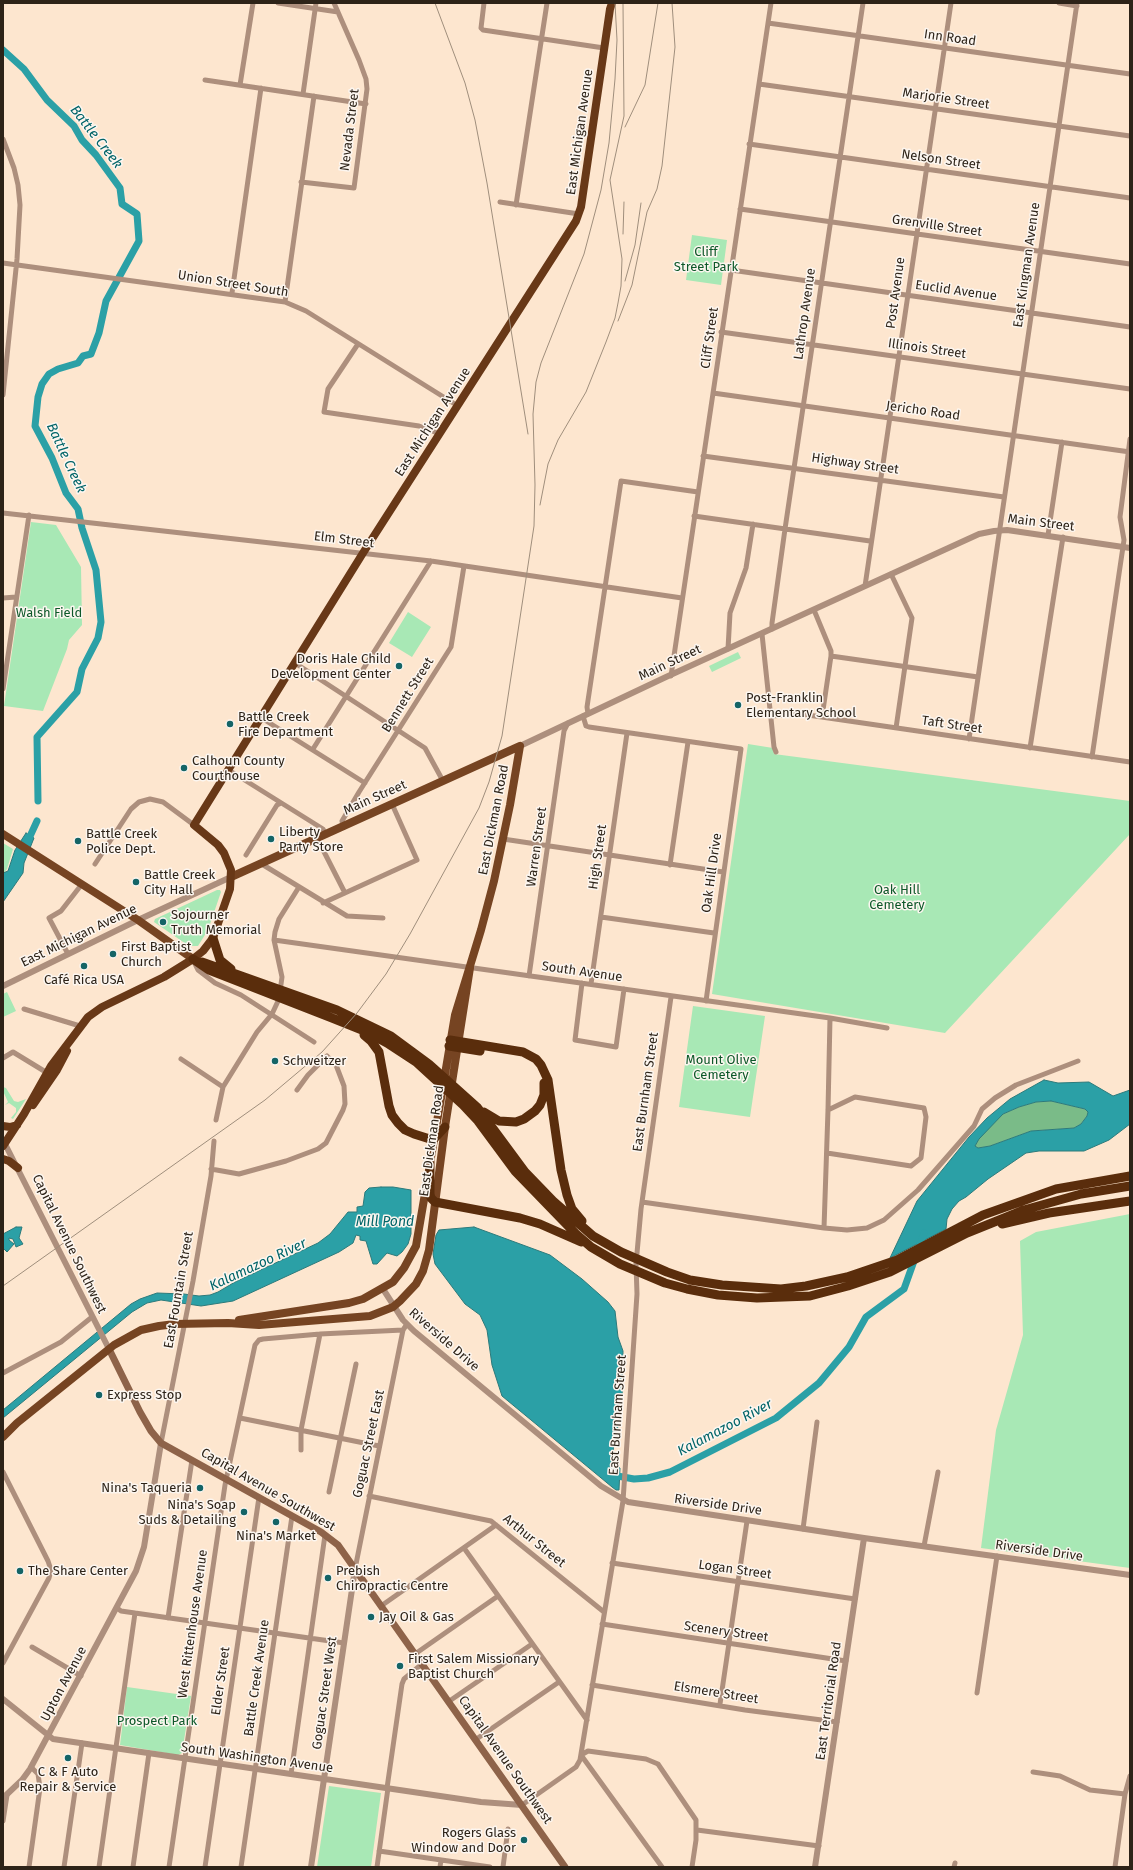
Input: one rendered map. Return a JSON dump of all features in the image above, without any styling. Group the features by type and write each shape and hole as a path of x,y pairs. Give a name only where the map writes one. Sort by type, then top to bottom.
{"highway":[{"name":"East Michigan Avenue","path":"194,825 363,553 579,214 610,5"},
{"path":"4,1143 50,1075 80,1026 88,1017 102,1007 164,977 193,959 203,951 213,938 225,906 230,889 231,877 229,866 221,849 194,825"},
{"path":"213,938 220,960 239,974 270,990"},
{"path":"193,959 239,974"},
{"path":"193,959 209,970 270,990 410,1049 464,1102 515,1171 576,1234 591,1247"},
{"path":"294,1000 331,1016"},
{"path":"368,1031 382,1059 389,1106 392,1115 405,1130 433,1140 445,1127"},
{"path":"453,1044 528,1059 535,1064 541,1074 544,1085 544,1095 535,1111 524,1119 516,1122 499,1121 493,1119 476,1106 464,1102"},
{"path":"453,1044 515,1050 536,1059 541,1065 548,1080 561,1170 567,1195 572,1209 592,1235"},
{"path":"476,1106 525,1172 553,1201 592,1235 621,1252 667,1272 690,1280 722,1285 781,1289 806,1286 847,1277 905,1256 983,1214 1056,1189 1130,1176"},
{"path":"3,1126 10,1127 17,1125"},
{"path":"3,1159 9,1161 18,1168"},
{"path":"430,1163 430,1194 431,1198 436,1202 520,1218 546,1227 591,1247 620,1264 665,1283 718,1295 785,1298 810,1296 879,1276 909,1263 967,1233 1052,1201 1130,1186"},
{"path":"1078,1185 1130,1170"},
{"path":"967,1233 1049,1213 1130,1201"}],"main road":[{"name":"Main Street","path":"231,877 520,746"},
{"name":"East Dickman Road","path":"228,1323 349,1303 363,1299 393,1282 404,1268 416,1246 433,1140 453,1044 468,986 470,968 503,840 520,746"},
{"path":"3,834 138,920 193,959"},
{"name":"East Dickman Road","path":"3,1437 17,1423 109,1349 128,1336 141,1330 159,1326 185,1324 228,1323 259,1325 370,1316 393,1307 416,1284 423,1271 429,1250 445,1127 453,1044"},
{"name":"Capital Avenue Southwest","path":"109,1349 140,1412 151,1431 161,1443 325,1535 338,1545 565,1867"}],"street":[{"path":"240,85 253,3"},
{"path":"278,3 316,6 338,12"},
{"name":"Nevada Street","path":"301,182 354,188 366,104 366,79 334,3"},
{"path":"484,3 482,29 604,48"},
{"path":"516,205 547,3"},
{"name":"Cliff Street","path":"671,676 771,3"},
{"name":"Lathrop Avenue","path":"772,629 794,467 863,3"},
{"name":"Post Avenue","path":"865,586 870,541 951,3"},
{"path":"1059,3 1077,4"},
{"name":"East Kingman Avenue","path":"969,739 1077,4"},
{"path":"303,94 316,6"},
{"name":"Inn Road","path":"768,23 1130,74"},
{"path":"205,80 366,104"},
{"name":"Marjorie Street","path":"758,84 1130,136"},
{"path":"232,293 261,88"},
{"path":"285,302 314,96"},
{"path":"3,139 18,185 20,222 3,395"},
{"name":"Nelson Street","path":"749,144 1130,198"},
{"path":"500,202 579,214"},
{"name":"Grenville Street","path":"740,209 1130,264"},
{"name":"Union Street South","path":"3,262 232,293 285,302 306,311 458,406"},
{"name":"Euclid Avenue","path":"731,270 1130,327"},
{"name":"Illinois Street","path":"721,332 1130,389"},
{"path":"358,344 328,389 324,412 420,426 440,434"},
{"name":"Jericho Road","path":"713,393 1129,452"},
{"path":"1092,757 1122,547 1123,534 1120,517 1130,439"},
{"path":"1048,535 1062,442"},
{"name":"Highway Street","path":"703,456 794,467 1004,497"},
{"path":"670,865 688,742 589,727 586,726 586,715 620,481 698,492"},
{"name":"Elm Street","path":"3,513 51,517 431,561 682,598"},
{"path":"3,689 29,516"},
{"path":"694,516 870,541"},
{"path":"728,650 730,617 746,568 753,524"},
{"name":"Main Street","path":"520,746 979,534 999,530 1048,535 1130,548"},
{"path":"1030,748 1063,538"},
{"path":"313,749 431,561"},
{"name":"Bennett Street","path":"343,826 342,821 451,647 464,566"},
{"path":"891,574 912,618 896,728"},
{"path":"3,598 16,597"},
{"path":"814,610 831,651 822,717"},
{"path":"762,634 776,752"},
{"path":"831,656 978,677"},
{"path":"294,663 398,730 429,752 443,781"},
{"name":"Taft Street","path":"771,716 792,713 1130,762"},
{"path":"260,717 365,783"},
{"name":"Warren Street","path":"530,976 564,731 568,723"},
{"name":"High Street","path":"591,984 627,733"},
{"name":"Oak Hill Drive","path":"688,742 741,749 714,934 706,1001"},
{"path":"228,769 323,829 325,834"},
{"path":"95,864 131,809 139,802 150,799 163,802 194,825"},
{"path":"246,855 277,805 281,803"},
{"path":"323,903 417,860 392,804"},
{"path":"317,838 344,893"},
{"path":"503,840 723,872"},
{"path":"260,863 323,903 347,916 383,918"},
{"name":"East Michigan Avenue","path":"3,986 138,920 231,877"},
{"path":"68,954 49,918 61,911 82,884"},
{"path":"216,1120 223,1087 257,1032 272,1014 279,999 282,977 274,940 279,919 299,887"},
{"path":"601,917 714,934"},
{"name":"South Avenue","path":"274,940 830,1018 887,1028"},
{"path":"193,959 198,970 203,975 272,1014 314,1042"},
{"path":"582,983 575,1040 616,1047 624,989"},
{"name":"East Burnham Street","path":"522,1805 576,1767 579,1763 581,1755 624,1493 636,1294 636,1264 642,1202 671,996"},
{"path":"24,1009 80,1026"},
{"path":"824,1228 830,1018"},
{"path":"3,1058 13,1052 50,1075"},
{"path":"212,1169 239,1174 286,1161 318,1149 326,1143 343,1110 345,1095 340,1073 336,1065 327,1056 308,1074 297,1090"},
{"path":"181,1059 223,1087"},
{"path":"642,1202 824,1228 847,1230 867,1228 884,1220 918,1190 974,1126 982,1109 995,1098 1016,1084 1078,1061"},
{"path":"827,1153 911,1166 922,1158 926,1117 924,1108 855,1097 828,1110"},
{"name":"East Fountain Street","path":"161,1443 191,1294 212,1169 214,1141"},
{"name":"Capital Avenue Southwest","path":"4,1143 109,1349"},
{"name":"Riverside Drive","path":"383,1289 393,1307 406,1324 601,1486 623,1501 638,1505 864,1538 1130,1574"},
{"path":"3,1373 62,1342 92,1317"},
{"name":"Goguac Street East","path":"355,1569 403,1330 406,1324"},
{"name":"Riverside Drive","path":"258,1342 263,1339 320,1334 403,1330"},
{"path":"301,1450 301,1430 320,1334"},
{"name":"West Rittenhouse Avenue","path":"169,1867 204,1623 227,1479 254,1347 258,1342"},
{"path":"329,1492 356,1364"},
{"path":"240,1418 380,1446"},
{"path":"802,1529 817,1422"},
{"name":"Upton Avenue","path":"5,1796 22,1780 31,1767 135,1575 144,1550 161,1443"},
{"path":"168,1618 192,1460"},
{"path":"3,1472 51,1570 49,1578 3,1663"},
{"path":"924,1546 938,1472"},
{"name":"Arthur Street","path":"369,1496 486,1519 496,1525 604,1612"},
{"name":"Elder Street","path":"205,1867 259,1497"},
{"name":"Battle Creek Avenue","path":"241,1867 292,1516"},
{"path":"720,1704 747,1521"},
{"path":"381,1606 496,1525"},
{"path":"291,1774 325,1535"},
{"name":"East Territorial Road","path":"815,1867 864,1538"},
{"path":"464,1548 587,1720"},
{"path":"977,1693 997,1556"},
{"name":"Logan Street","path":"612,1563 855,1599"},
{"name":"Goguac Street West","path":"311,1867 355,1569"},
{"path":"415,1654 498,1596"},
{"path":"117,1608 121,1611 344,1643"},
{"path":"99,1867 135,1613"},
{"name":"Scenery Street","path":"602,1624 846,1660"},
{"path":"448,1702 532,1644"},
{"path":"32,1647 81,1676"},
{"path":"377,1867 402,1684 404,1678 422,1664"},
{"path":"475,1740 559,1682"},
{"name":"Elsmere Street","path":"592,1686 720,1704 745,1710 837,1722"},
{"name":"South Washington Avenue","path":"3,1699 53,1739 488,1803 522,1805"},
{"path":"64,1867 82,1743"},
{"path":"662,1867 581,1755 588,1751 646,1759 654,1761 663,1769 694,1815 697,1830 692,1867"},
{"path":"133,1867 149,1753"},
{"path":"30,1867 40,1788 38,1774 31,1767"},
{"path":"1033,1772 1060,1776 1090,1790 1126,1794"},
{"path":"1115,1867 1130,1776"},
{"path":"3,1821 5,1796"},
{"path":"503,1867 508,1829"},
{"path":"697,1830 818,1846"},
{"path":"379,1851 490,1867"},
{"path":"440,1867 441,1860"}],"green space":[{"name":"Cliff Street Park","path":"692,235 727,240 721,285 686,280"},
{"name":"Walsh Field","path":"31,522 56,525 81,567 82,625 69,640 67,649 43,711 4,706"},
{"path":"408,612 431,627 412,657 389,643"},
{"path":"738,652 741,658 712,672 709,666"},
{"name":"Oak Hill Cemetery","path":"748,744 773,748 774,754 1130,801 1130,834 945,1033 712,994"},
{"path":"3,843 13,849 7,869 3,874"},
{"path":"217,890 220,890 221,892 208,930 198,946 189,946 154,922 155,919"},
{"path":"7,992 16,1011 3,1017 3,994"},
{"name":"Mount Olive Cemetery","path":"693,1006 765,1016 750,1117 679,1107"},
{"path":"3,1087 6,1088 14,1101 18,1102 26,1099 13,1119 11,1118 16,1112 16,1108 9,1103 5,1105 8,1102 3,1091"},
{"path":"1051,1101 1085,1109 1088,1112 1087,1116 1081,1124 1074,1128 1031,1131 990,1146 978,1148 975,1146 981,1135 1003,1114 1036,1102"},
{"path":"1130,1214 1130,1568 981,1548 996,1430 1023,1335 1020,1241 1036,1232"},
{"name":"Prospect Park","path":"127,1687 191,1696 182,1753 178,1755 120,1745"},
{"path":"329,1786 381,1793 371,1867 317,1867"}],"water":[{"path":"26,833 34,838 24,863 23,873 3,902 3,873 8,871 15,850"},
{"path":"1044,1080 1058,1083 1089,1082 1113,1096 1130,1090 1130,1124 1109,1140 1084,1151 1039,1151 1026,1153 959,1201 952,1209 947,1219 946,1229 890,1258 917,1201 969,1137 987,1118 1010,1099","holes":["1051,1101 1085,1109 1088,1112 1087,1116 1081,1124 1074,1128 1031,1131 990,1146 978,1148 975,1146 979,1139 1003,1114 1019,1107 1036,1102"]},
{"name":"Mill Pond","path":"381,1187 411,1190 411,1234 408,1244 397,1256 387,1253 377,1264 373,1264 366,1241 360,1240 360,1236 356,1235 353,1243 339,1252 233,1301 201,1306 161,1300 147,1303 132,1312 3,1418 3,1410 131,1304 157,1293 199,1296 210,1295 218,1292 235,1282 318,1243 330,1234 348,1212 357,1212 357,1207 363,1206 365,1192 369,1188"},
{"path":"16,1227 22,1227 19,1238 23,1244 16,1247 13,1239 9,1238 9,1240 14,1244 7,1252 3,1248 3,1234"},
{"path":"474,1227 550,1255 582,1279 608,1302 615,1311 618,1337 623,1351 622,1402 620,1420 615,1436 613,1451 617,1465 620,1468 619,1490 612,1487 502,1396 492,1365 487,1330 480,1315 465,1304 435,1264 433,1254 436,1235 439,1230"}],"waterway":[{"name":"Battle Creek","path":"3,50 24,69 47,100 74,126 82,140 96,155 120,188 122,204 137,214 139,241 106,301 99,333 91,354 83,356 78,363 58,369 49,374 42,384 38,397 35,426 52,458 66,493 78,509 82,528 96,570 101,622 98,638 82,669 77,692 37,737 38,801"},
{"name":"Battle Creek","path":"26,845 37,821"},
{"name":"Kalamazoo River","path":"612,1475 634,1479 648,1478 670,1472 776,1418 819,1383 849,1347 866,1317 904,1289 924,1233"}],"railway":[{"path":"435,3 465,83 475,120 487,183 528,434"},
{"path":"3,1286 265,1100 322,1052 357,1013 386,974 410,934 479,808 489,782 502,736 534,526 535,485 533,414 536,382 541,363 584,254 601,190 609,143 617,40 615,3"},
{"path":"540,505 548,464 558,440 586,392 615,318 621,286 622,259 610,180 624,116 623,3"},
{"path":"625,127 645,85 658,3"},
{"path":"618,321 632,285 647,212 657,189 662,166 675,47 672,3"},
{"path":"623,234 624,202"},
{"path":"625,281 635,245 641,203"}],"place":[{"name":"Doris Hale Child Development Center","path":"399,666"},
{"name":"Post-Franklin Elementary School","path":"738,705"},
{"name":"Battle Creek Fire Department","path":"230,724"},
{"name":"Calhoun County Courthouse","path":"184,768"},
{"name":"Liberty Party Store","path":"271,839"},
{"name":"Battle Creek Police Dept.","path":"78,841"},
{"name":"Battle Creek City Hall","path":"136,882"},
{"name":"Sojourner Truth Memorial","path":"163,922"},
{"name":"First Baptist Church","path":"113,954"},
{"name":"Café Rica USA","path":"84,966"},
{"name":"Schweitzer","path":"275,1061"},
{"name":"Express Stop","path":"99,1395"},
{"name":"Nina's Taqueria","path":"200,1488"},
{"name":"Nina's Soap Suds & Detailing","path":"244,1512"},
{"name":"Nina's Market","path":"276,1522"},
{"name":"The Share Center","path":"20,1571"},
{"name":"Prebish Chiropractic Centre","path":"328,1578"},
{"name":"Jay Oil & Gas","path":"371,1617"},
{"name":"First Salem Missionary Baptist Church","path":"400,1666"},
{"name":"C & F Auto Repair & Service","path":"68,1758"},
{"name":"Rogers Glass Window and Door","path":"524,1840"}]}
